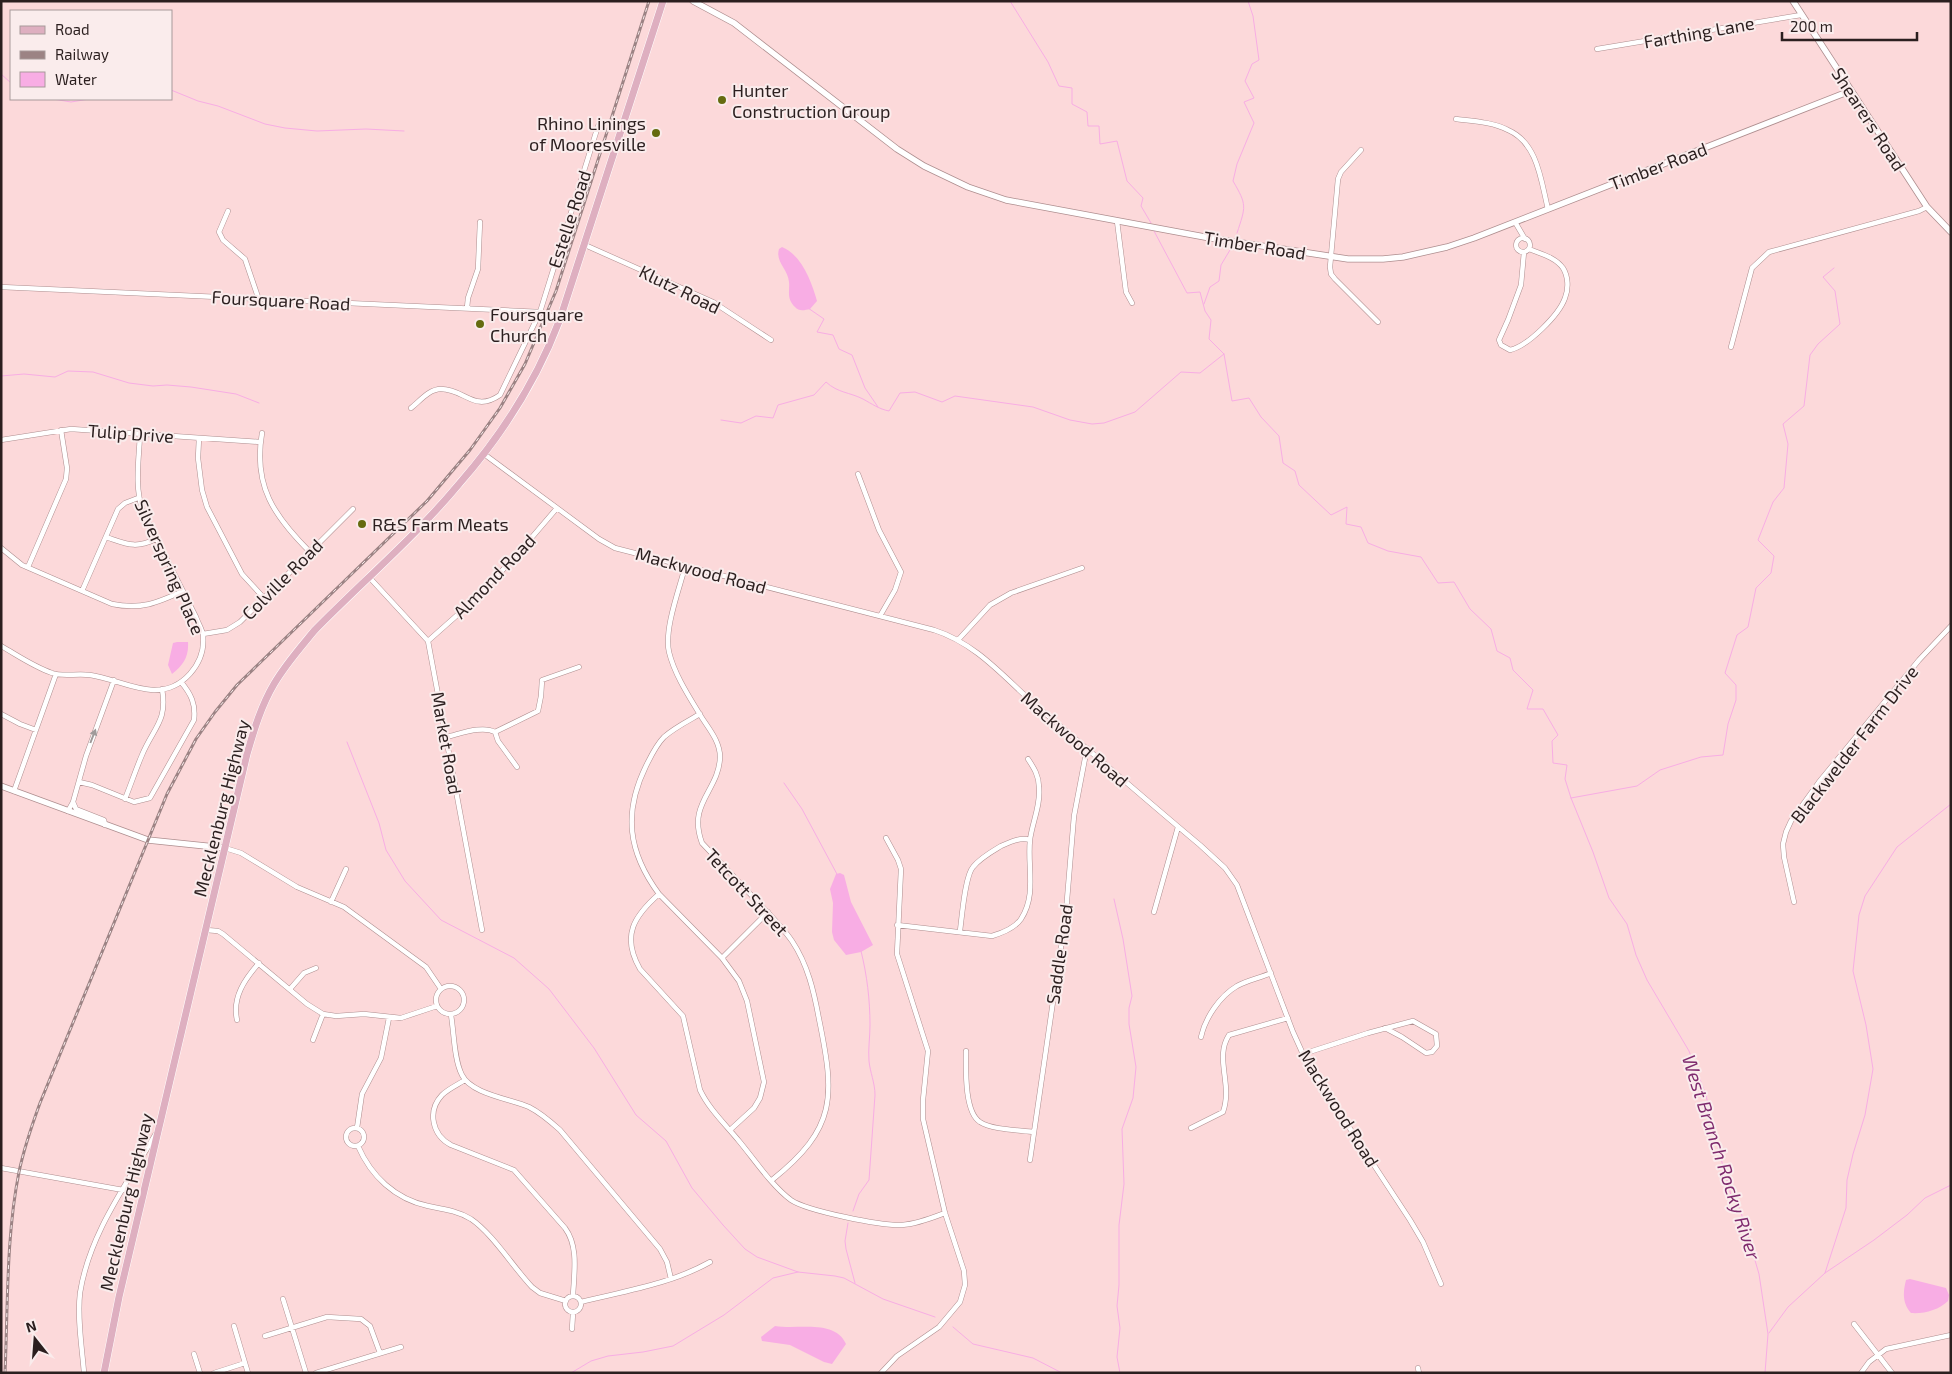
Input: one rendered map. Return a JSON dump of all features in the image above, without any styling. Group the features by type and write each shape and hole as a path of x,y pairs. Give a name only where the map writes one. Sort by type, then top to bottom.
{"main road":[{"name":"Mecklenburg Highway","path":"104,1373 119,1297 254,730 274,685 295,654 314,631 458,486 484,454 524,396 560,319 663,1"}],"street":[{"name":"Timber Road","path":"693,1 734,23 897,148 924,166 979,192 1006,200 1210,238 1330,257 1374,259 1411,255 1447,247 1517,225 1548,209 1850,91"},
{"name":"Shearers Road","path":"1793,1 1927,207 1951,232"},
{"name":"Farthing Lane","path":"1597,50 1802,15"},
{"path":"1456,119 1507,129 1523,139 1534,159 1548,209"},
{"name":"Estelle Road","path":"411,408 429,393 441,389 477,402 485,402 500,395 540,312 598,126"},
{"path":"1361,150 1341,172 1338,179 1330,257 1331,274 1378,322"},
{"path":"1731,347 1752,268 1769,252 1919,211 1927,207"},
{"path":"228,211 219,232 223,240 245,260 259,300"},
{"path":"1117,220 1126,292 1132,303"},
{"path":"467,308 468,298 478,269 480,222"},
{"path":"1517,225 1525,239 1530,243 1529,249 1524,252"},
{"path":"1517,225 1519,240 1517,248 1524,252"},
{"path":"1519,240 1525,239"},
{"name":"Klutz Road","path":"585,245 713,302 771,340"},
{"path":"1524,252 1521,285 1499,340 1501,345 1510,350 1535,335 1553,316 1566,297 1567,276 1563,268 1558,262 1529,249"},
{"name":"Foursquare Road","path":"1,287 540,312 560,319"},
{"name":"Tulip Drive","path":"1,440 71,429 260,442"},
{"path":"28,567 66,479 67,468 61,430"},
{"path":"262,433 260,465 264,488 284,525 310,552"},
{"name":"Silverspring Place","path":"1,646 56,674 89,674 148,690 162,689 181,682 194,670 199,661 203,634 143,512 138,498 140,434"},
{"path":"199,438 198,458 202,490 207,507 242,574 264,598"},
{"name":"Mackwood Road","path":"484,454 598,539 615,548 934,630 958,640 976,651 1225,868 1237,885 1303,1054 1410,1220 1423,1242 1442,1284"},
{"path":"858,474 879,530 901,572 895,590 880,616"},
{"path":"82,591 118,509 125,503 138,498"},
{"name":"Almond Road","path":"428,641 472,602 515,557 557,508"},
{"name":"Colville Road","path":"203,634 227,630 234,626 352,509"},
{"path":"106,537 137,546 156,539"},
{"path":"1,548 13,559 28,567 112,604 125,607 147,606 183,591"},
{"name":"Tetcott Street","path":"684,567 670,622 669,651 675,671 716,740 720,758 715,776 698,813 699,834 702,843 768,912 793,942 807,969 813,988 826,1055 829,1084 825,1114 816,1134 804,1151 772,1180"},
{"path":"958,640 990,605 1011,593 1082,568"},
{"path":"369,577 428,641"},
{"name":"Blackwelder Farm Drive","path":"1794,902 1783,844 1786,832 1792,821 1819,782 1919,660 1951,626"},
{"name":"Market Road","path":"428,641 482,930"},
{"path":"446,737 490,730 495,732 538,711 542,680 579,667"},
{"path":"14,791 56,674"},
{"path":"68,811 73,802 86,756 114,680"},
{"path":"79,782 92,785 134,802 150,798 194,720 195,709 193,701 181,682"},
{"path":"125,799 142,753 163,716 164,699 162,689"},
{"path":"1,714 36,730"},
{"path":"700,714 674,730 658,744 642,774 633,800 631,824 634,848 643,870 659,894 722,958 738,981 747,1001 764,1082 760,1098 754,1108 730,1130"},
{"path":"495,732 498,741 517,767"},
{"name":"Saddle Road","path":"1030,1160 1066,912 1074,816 1087,748"},
{"path":"897,924 992,936 1005,932 1020,921 1027,909 1030,887 1030,840 1040,788 1036,772 1028,759"},
{"path":"1,786 148,840 225,848 241,853 297,888 344,907 426,967 441,989"},
{"path":"73,802 76,809 104,820 106,825"},
{"path":"1154,912 1178,827"},
{"path":"881,1373 897,1356 939,1327 960,1302 965,1286 964,1271 946,1213 923,1119 922,1100 928,1051 897,954 901,869 886,838"},
{"path":"960,931 968,877 972,867 990,852 1010,842 1025,838 1030,840"},
{"path":"331,902 346,869"},
{"path":"659,894 637,917 631,934 632,951 640,969 684,1016 700,1090 705,1100 787,1197 809,1209 876,1222 904,1225 946,1213"},
{"path":"722,958 768,912"},
{"path":"206,930 218,931 224,934 315,1010 323,1014 336,1016 364,1014 389,1018 408,1017 437,1006"},
{"path":"237,1020 235,1007 238,994 246,978 259,963"},
{"path":"290,989 304,972 316,968"},
{"path":"1201,1037 1203,1027 1221,1000 1238,986 1271,972"},
{"path":"453,987 464,996 462,1008 457,1013 452,1015 441,1012 437,1006 436,996 441,989 453,987"},
{"path":"313,1040 323,1014"},
{"path":"452,1015 459,1068 464,1080 476,1089 533,1109 546,1117 560,1130 660,1249 667,1262 671,1280"},
{"path":"357,1128 362,1094 382,1058 389,1018"},
{"path":"1191,1128 1223,1112 1226,1102 1227,1085 1222,1058 1224,1043 1229,1035 1288,1018"},
{"path":"1303,1054 1385,1028 1413,1021 1436,1034 1437,1046 1432,1052 1426,1053 1385,1028"},
{"path":"966,1051 969,1100 973,1113 979,1122 989,1126 1034,1132"},
{"path":"464,1080 443,1094 436,1104 433,1121 437,1132 450,1145 514,1170 565,1228 574,1247 573,1296"},
{"path":"357,1128 362,1131 363,1143 358,1146 349,1144 346,1136 351,1129 357,1128"},
{"path":"84,1373 80,1294 85,1269 95,1241 159,1130"},
{"path":"358,1146 366,1163 376,1176 394,1192 412,1201 452,1210 469,1218 485,1231 532,1287 540,1293 566,1301"},
{"path":"1,1168 123,1190"},
{"path":"581,1302 671,1280 690,1273 710,1262"},
{"path":"573,1296 566,1301 566,1308 573,1312"},
{"path":"573,1296 581,1302"},
{"path":"283,1299 306,1373"},
{"path":"573,1312 580,1309 581,1302"},
{"path":"572,1329 573,1312"},
{"path":"265,1336 328,1317 361,1319 370,1326 380,1353"},
{"path":"1854,1324 1892,1373"},
{"path":"234,1326 248,1373"},
{"path":"1861,1373 1878,1354 1886,1349 1951,1335"},
{"path":"316,1373 401,1347"},
{"path":"194,1354 200,1373"},
{"path":"214,1373 245,1364"}],"water":[{"path":"782,247 795,256 809,278 817,301 810,309 798,310 790,301 788,277 778,254 779,249"},
{"path":"188,642 187,652 182,664 172,674 168,665 173,643"},
{"path":"836,874 844,875 851,902 873,945 861,952 846,955 834,940 832,932 833,903 830,889"},
{"path":"1910,1279 1946,1288 1949,1295 1948,1301 1931,1311 1911,1313 1904,1297 1906,1280"},
{"path":"775,1326 825,1328 841,1336 846,1344 832,1364 824,1362 790,1345 762,1341 761,1337"}],"waterway":[{"name":"West Branch Rocky River","path":"1010,1 1048,62 1059,86 1072,88 1072,104 1087,112 1088,126 1099,126 1100,144 1117,141 1127,181 1143,198 1141,206 1151,223"},
{"path":"1237,233 1244,206 1241,195 1233,181 1237,164 1254,123 1244,102 1254,98 1245,81 1252,64 1259,60 1253,16 1248,1"},
{"path":"1,74 10,82"},
{"path":"172,90 265,124 285,128 317,131 366,129 404,131"},
{"path":"59,100 71,102 83,100"},
{"name":"West Branch Rocky River","path":"1154,231 1187,293 1200,292 1205,311 1211,320 1209,339 1224,354 1232,401 1249,398 1261,417 1279,436 1283,463 1295,471 1299,485 1331,515 1347,507 1346,524 1361,527 1368,543 1388,551 1421,557 1438,583 1454,582 1470,609 1491,629 1497,651 1510,658 1513,670 1533,690 1527,709 1543,709 1558,735 1552,741 1553,763 1567,765 1565,779 1609,898 1627,924 1636,955 1647,980 1689,1051 1706,1095 1731,1195 1740,1209 1759,1274 1768,1334 1765,1373"},
{"path":"1204,304 1210,287 1219,281 1221,265 1230,250"},
{"path":"1571,798 1637,786 1660,770 1701,757 1723,755 1728,724 1736,700 1736,685 1725,673 1737,635 1748,627 1756,588 1771,573 1774,556 1758,540 1773,502 1784,488 1788,444 1783,424 1804,406 1810,355 1818,344 1840,324 1835,291 1823,277 1834,268"},
{"path":"808,308 824,319 817,332 833,335 839,349 852,355 865,388 878,407"},
{"path":"721,420 741,423 756,416 773,418 778,405 814,395 826,382 830,386 889,411 900,393 915,392 942,402 955,396 1033,407 1070,420 1092,424 1104,423 1135,412 1181,372 1200,373 1224,354"},
{"path":"1,376 24,374 55,377 68,371 93,372 129,383 191,387 236,394 259,403"},
{"path":"347,742 379,823 386,850 405,881 441,920 514,958 549,989 594,1048 636,1115 666,1141 692,1188 745,1249 757,1257 798,1272 844,1278 883,1299 935,1317"},
{"path":"784,783 802,809 838,876"},
{"path":"1825,1273 1846,1208 1847,1180 1865,1115 1873,1069 1866,1025 1853,971 1859,915 1865,896 1897,847 1951,804"},
{"path":"1114,899 1123,939 1132,996 1129,1008 1129,1024 1136,1067 1133,1098 1122,1129 1124,1184 1119,1225 1117,1306 1120,1328 1117,1357 1120,1373"},
{"path":"853,1211 859,1194 869,1180 875,1095 869,1061 869,997 861,951"},
{"path":"1769,1333 1788,1307 1825,1273 1874,1240 1907,1215 1925,1198 1951,1185"},
{"path":"848,1223 845,1241 855,1283"},
{"path":"571,1373 591,1361 608,1356 673,1346 724,1315 773,1278 798,1272"},
{"path":"953,1327 973,1344 1033,1358 1062,1373"}],"railway":[{"path":"5,1373 8,1272 12,1221 23,1154 40,1103 167,794 196,739 237,685 427,501 470,450 500,408 525,364 556,291 649,1"}],"place":[{"name":"Hunter Construction Group","path":"722,100"},
{"name":"Rhino Linings of Mooresville","path":"656,133"},
{"name":"Foursquare Church","path":"480,324"},
{"name":"R&S Farm Meats","path":"362,524"}]}
